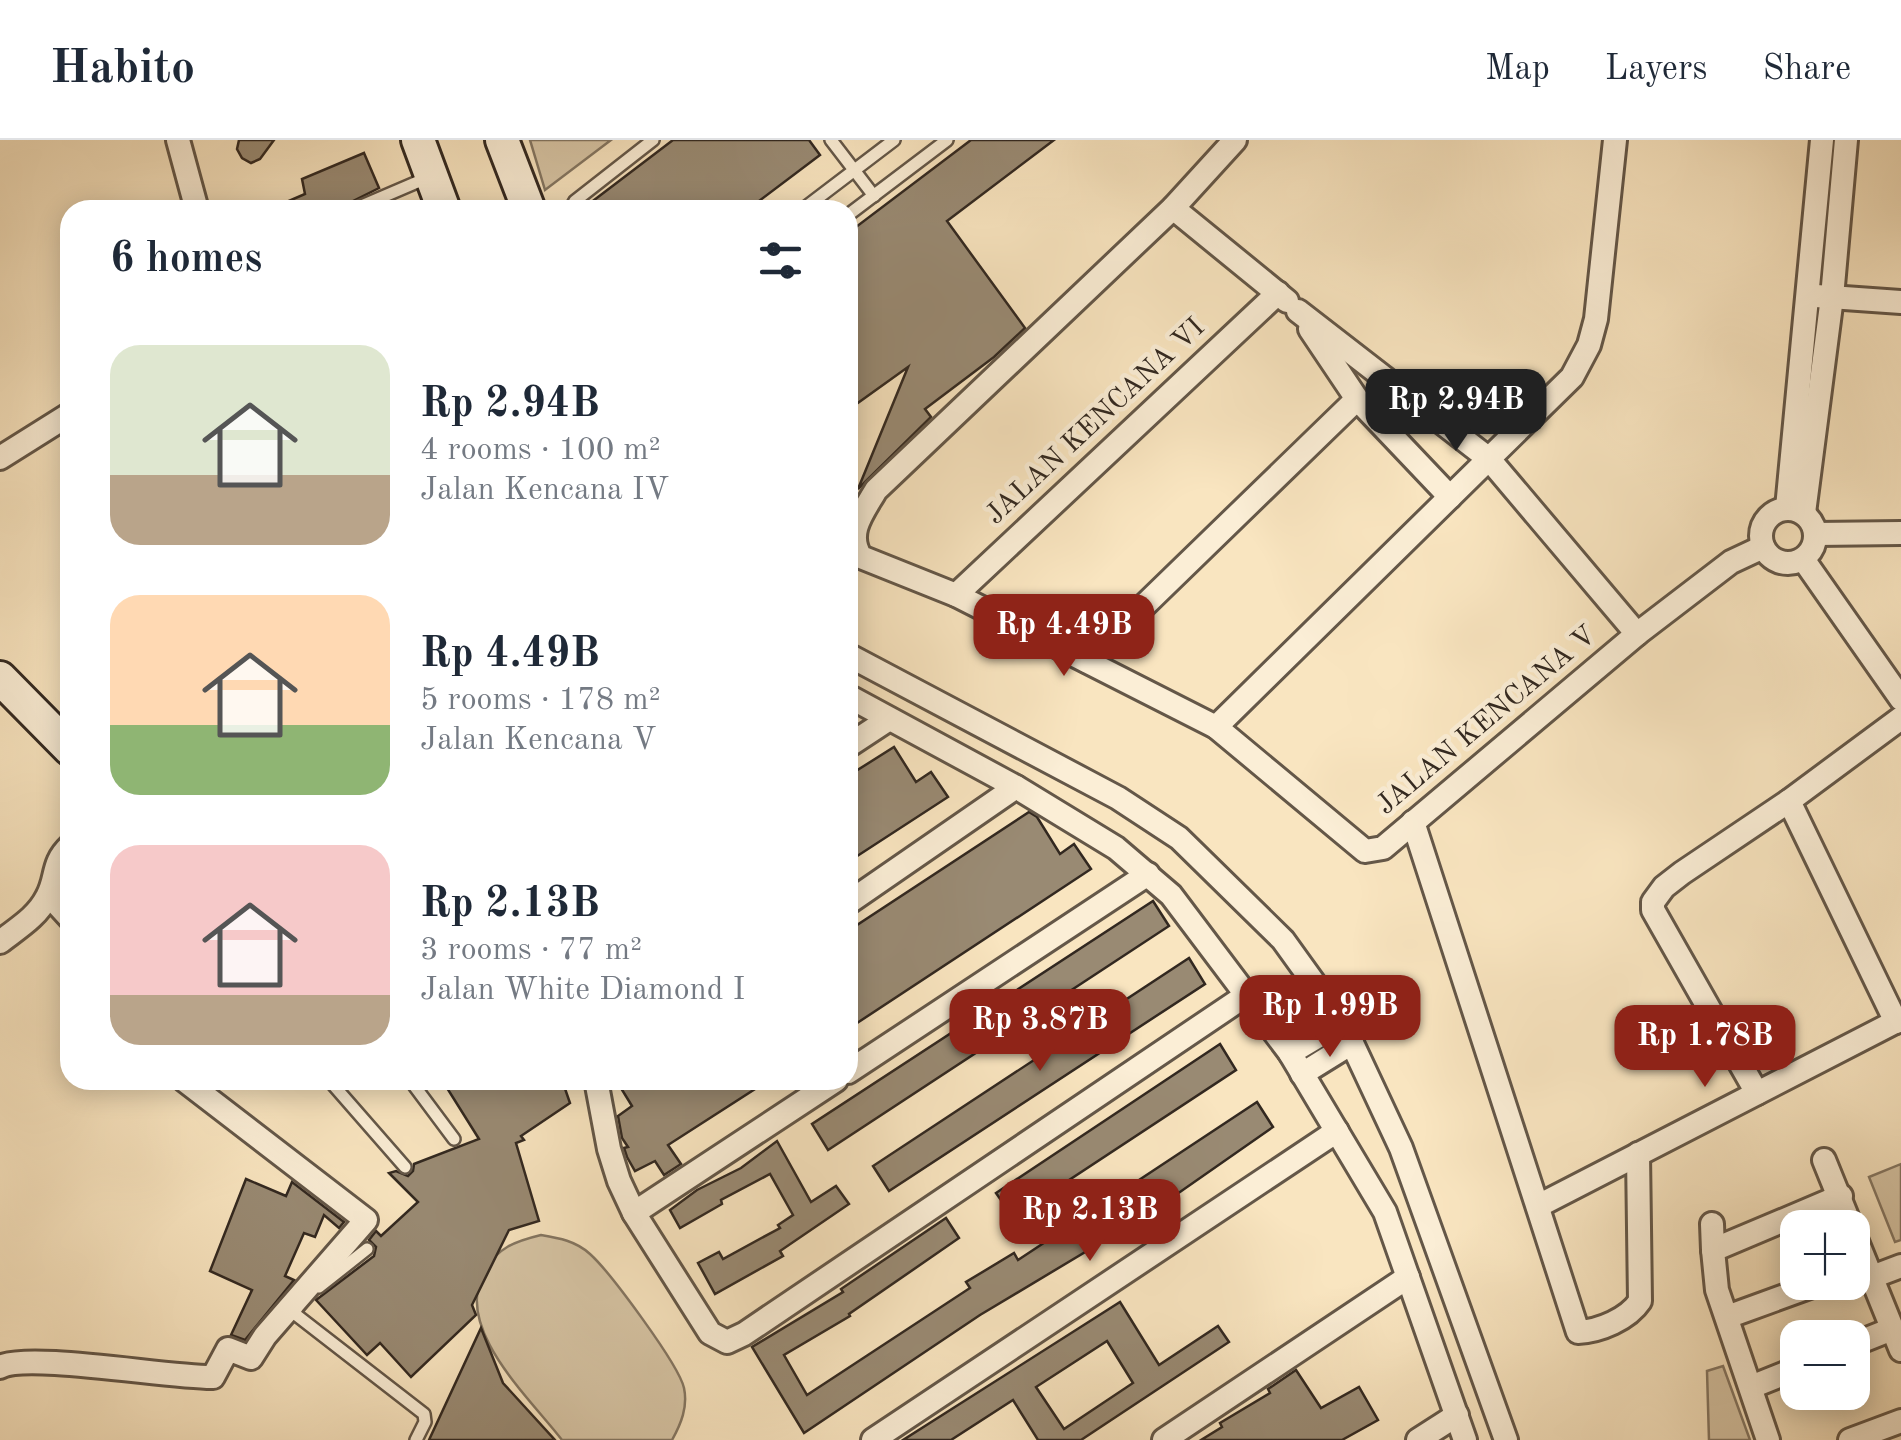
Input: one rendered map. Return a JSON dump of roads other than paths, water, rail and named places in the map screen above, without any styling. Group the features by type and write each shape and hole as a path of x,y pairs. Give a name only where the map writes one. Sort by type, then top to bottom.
{"street":[{"path":"178,140 194,200"},
{"path":"418,140 439,200"},
{"path":"502,140 525,200"},
{"name":"JALAN KENCANA V","path":"858,522 876,490 1173,208 1236,140"},
{"path":"1216,726 1572,377 1589,345 1596,319 1615,140"},
{"path":"1796,510 1808,296 1822,140"},
{"path":"1796,510 1832,296 1846,140"},
{"path":"1173,208 1488,459 1637,634"},
{"name":"JALAN KENCANA VI","path":"956,594 1278,293"},
{"path":"1808,296 1901,302"},
{"path":"1298,311 1357,399 1450,497"},
{"path":"1087,661 1357,399"},
{"path":"0,458 60,420"},
{"path":"1796,510 1810,519 1816,534 1812,548 1803,559 1780,562 1756,546 1765,521 1774,512 1796,510"},
{"path":"1816,534 1901,533"},
{"name":"JALAN KENCANA V","path":"858,550 861,557 956,594 1216,726 1366,851 1383,848 1637,634 1756,546"},
{"path":"1803,559 1901,699"},
{"path":"858,660 1118,798 1179,838 1282,940 1342,1022 1401,1148 1506,1440"},
{"path":"0,678 60,739"},
{"path":"858,701 1016,787 1116,848 1171,895 1290,1053 1385,1212 1465,1440"},
{"path":"858,739 890,718"},
{"path":"1758,1093 1653,910 1653,902 1682,873 1788,802 1901,718"},
{"path":"858,896 1016,787"},
{"path":"1538,1206 1898,1021 1788,802"},
{"path":"1413,822 1578,1332 1588,1332 1621,1318 1640,1301 1638,1154"},
{"path":"0,942 36,915 49,895 55,864 60,858"},
{"path":"858,1065 1148,874"},
{"path":"49,895 60,907"},
{"path":"598,1090 609,1149 634,1213 710,1333 728,1342 1245,996"},
{"path":"1290,1053 1342,1022"},
{"path":"1302,1074 1352,1044"},
{"path":"0,1367 7,1363 53,1364 213,1378 228,1349 251,1358 265,1336 366,1220 197,1090"},
{"path":"634,1213 821,1090"},
{"path":"873,1440 1337,1131"},
{"path":"1824,1160 1845,1210"},
{"path":"1713,1250 1841,1196"},
{"path":"1712,1224 1718,1290 1768,1440"},
{"path":"1870,1270 1901,1266"},
{"path":"1164,1440 1408,1277"},
{"path":"1870,1284 1896,1339 1870,1343"},
{"path":"1727,1318 1780,1298"},
{"path":"1751,1387 1780,1375"},
{"path":"1418,1440 1456,1415"},
{"path":"1850,1440 1901,1421"}],"lane":[{"path":"575,200 653,140"},
{"path":"831,140 874,196"},
{"path":"815,200 894,140"},
{"path":"858,208 947,140"},
{"path":"375,200 429,177"},
{"path":"338,1090 405,1167"},
{"path":"417,1090 454,1139"},
{"path":"366,1249 294,1310 424,1414 426,1422 416,1440"}]}
